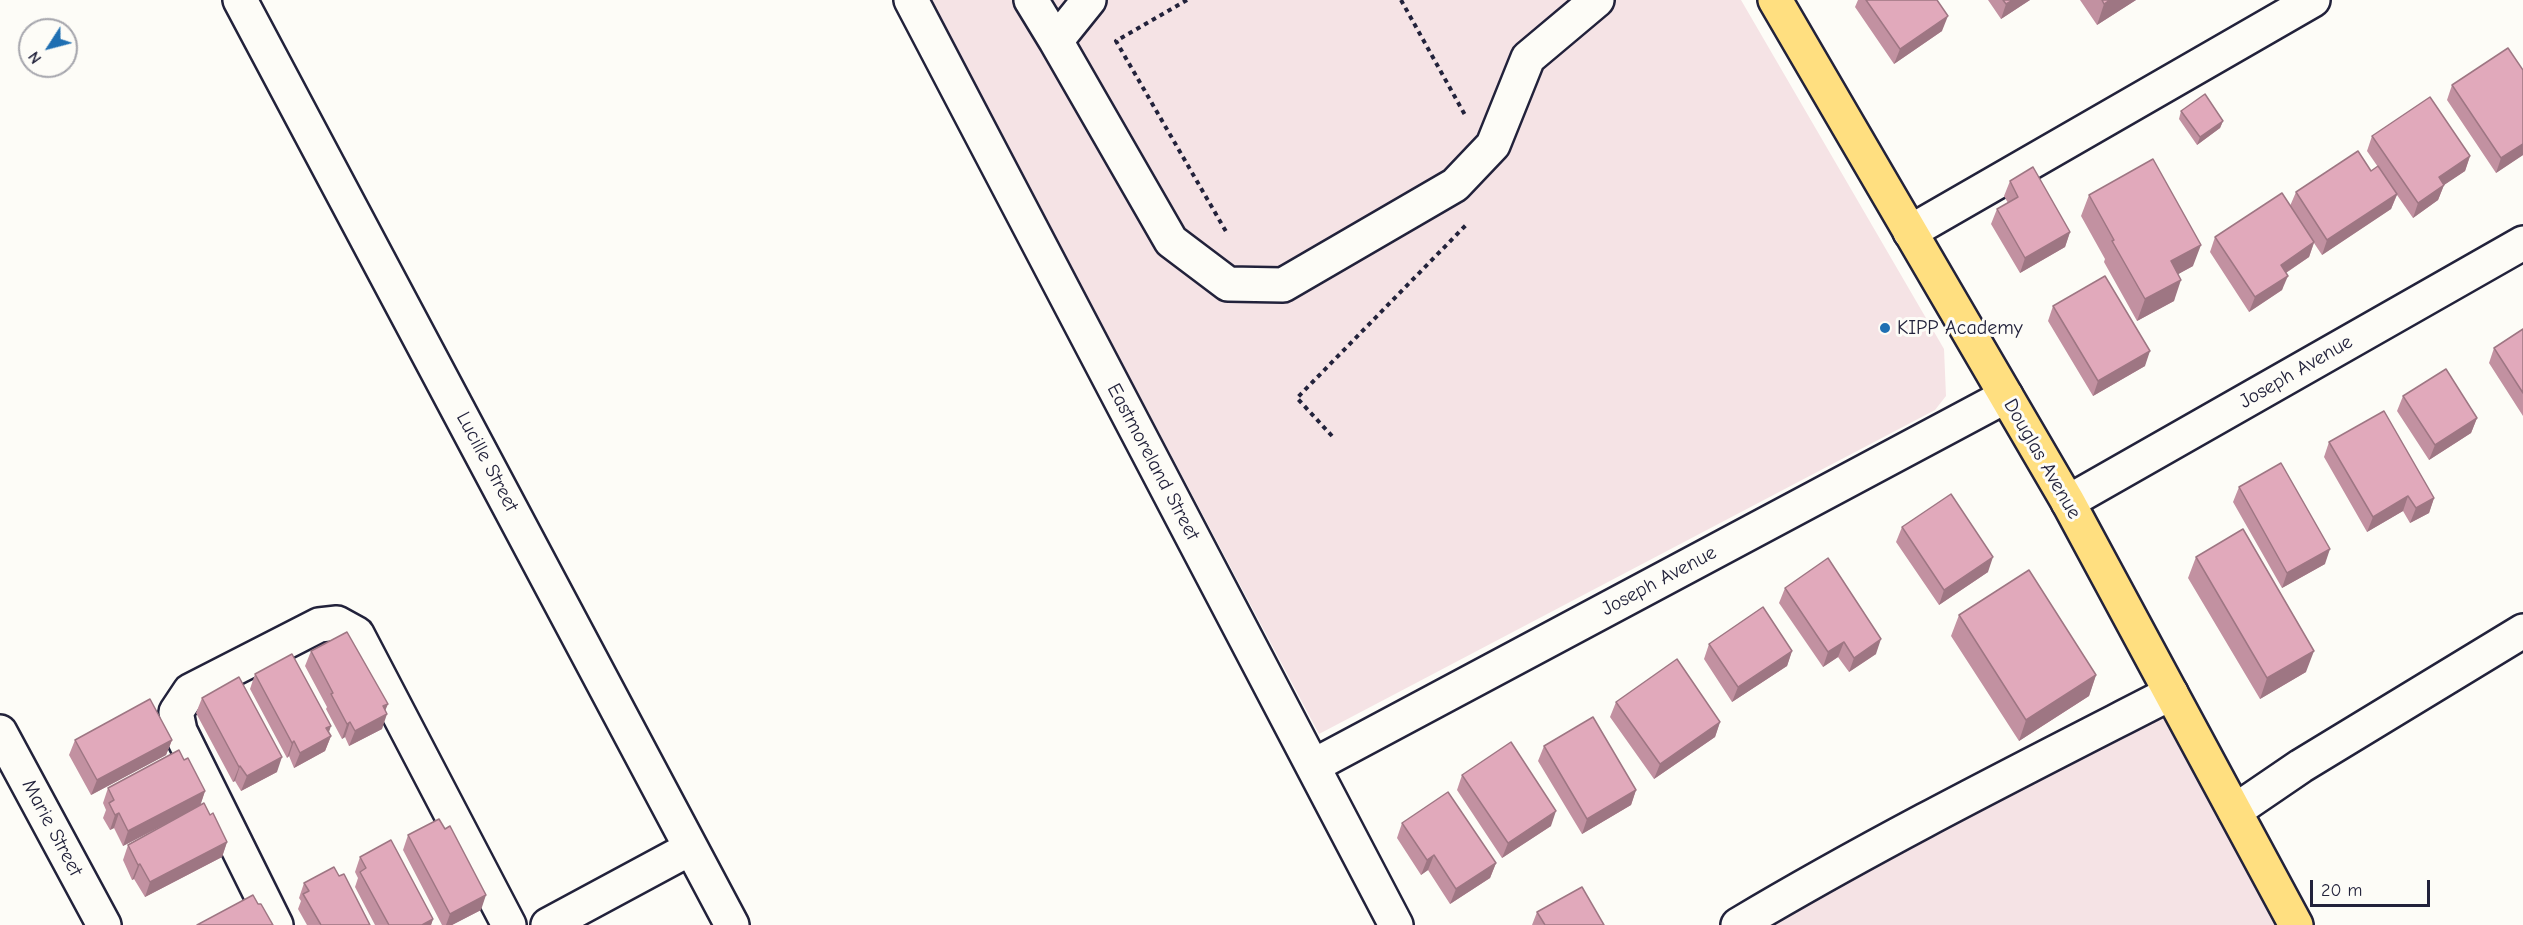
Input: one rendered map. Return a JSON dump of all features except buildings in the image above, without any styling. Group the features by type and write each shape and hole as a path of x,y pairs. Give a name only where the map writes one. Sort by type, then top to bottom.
{"main road":[{"name":"Douglas Avenue","path":"1775,0 2068,502 2296,925"}],"street":[{"name":"Lucille Street","path":"240,0 732,925"},
{"name":"Eastmoreland Street","path":"911,0 1396,925"},
{"path":"1032,0 1171,241 1228,284 1283,285 1455,185 1493,145 1528,58 1597,0"},
{"path":"1056,41 1089,0"},
{"path":"1910,232 2313,0"},
{"name":"Joseph Avenue","path":"2068,502 2523,243"},
{"name":"Joseph Avenue","path":"1313,766 2006,396"},
{"path":"276,925 180,731 176,712 190,691 319,625 337,623 357,634 509,925"},
{"path":"2235,811 2301,766 2523,631"},
{"path":"1738,925 1823,874 1886,840 2171,693"},
{"name":"Marie Street","path":"0,732 104,925"},
{"path":"548,925 692,848"}],"path":[{"path":"1187,0 1116,41 1232,240"},
{"path":"1401,0 1468,121"},
{"path":"1332,436 1297,398 1473,218"}],"shaded area":[{"path":"930,0 1741,0 1944,349 1946,396 1935,410 1319,734"},
{"path":"2171,693 2296,925 1738,925"}],"place":[{"name":"KIPP Academy","path":"1885,328"}]}
